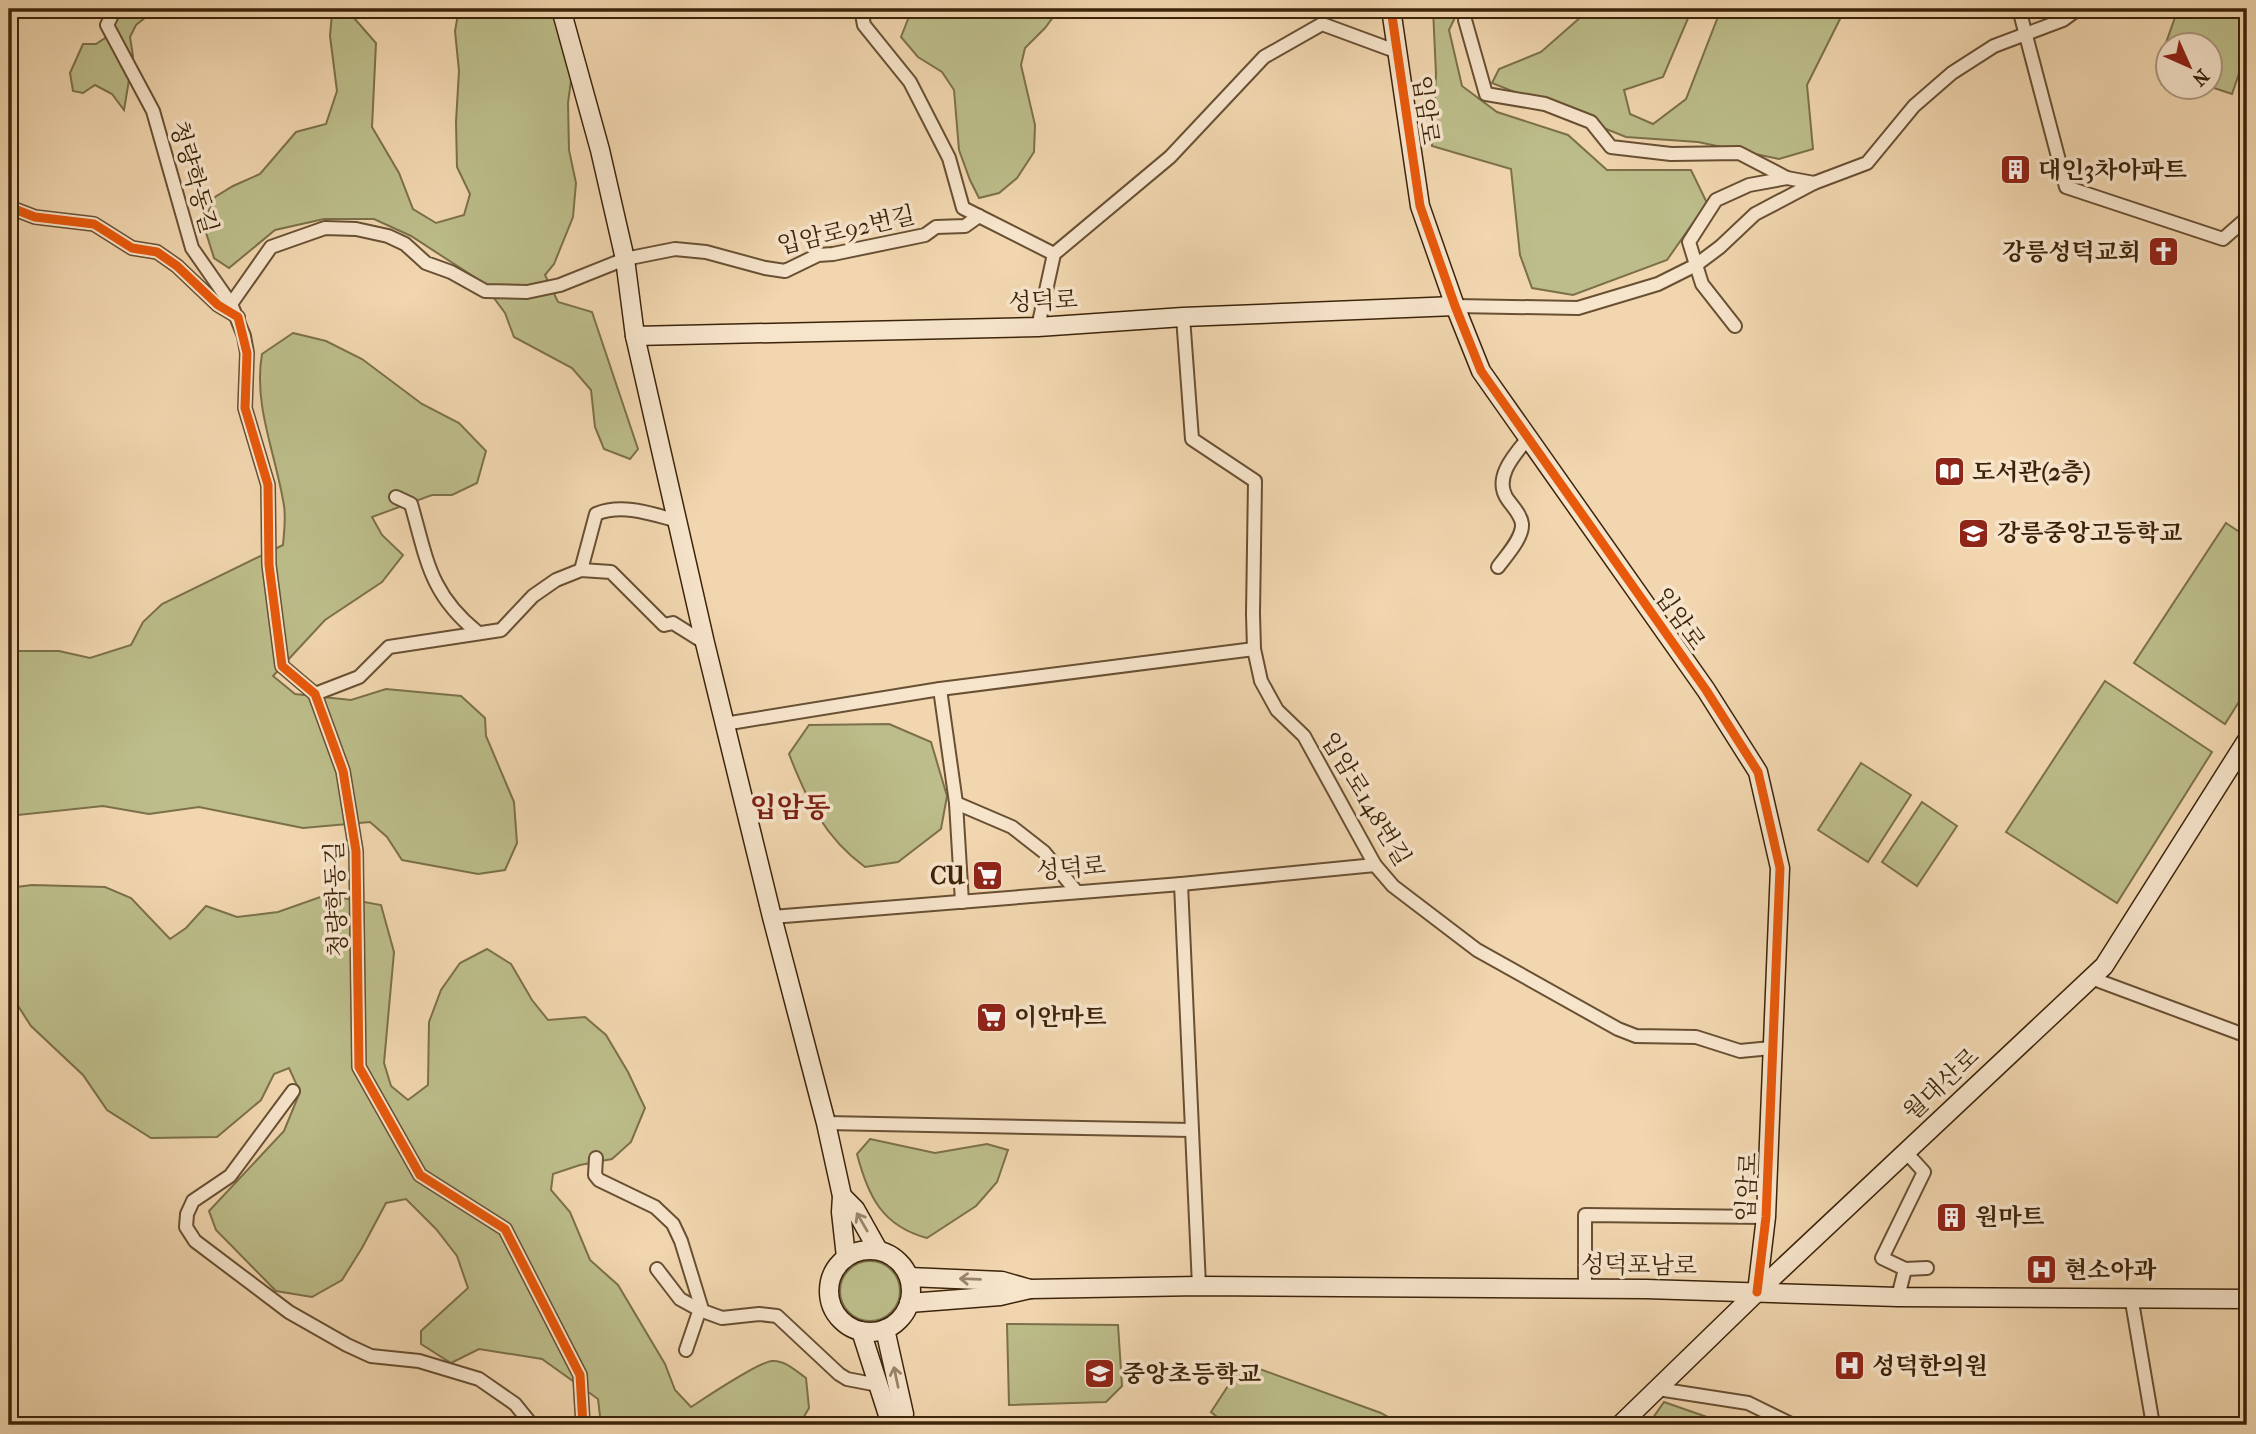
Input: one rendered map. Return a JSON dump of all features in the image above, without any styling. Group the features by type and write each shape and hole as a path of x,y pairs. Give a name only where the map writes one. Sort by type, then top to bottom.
{"street":[{"name":"청량학동길","path":"115,9 107,25 153,111 192,248 238,317 247,353 244,408 268,485 269,565 282,666 315,694 343,771 356,851 359,1067 420,1175 505,1229 580,1375 583,1425"},
{"path":"561,9 600,150 625,260 635,336 724,724 826,1123 842,1196 846,1257"},
{"path":"861,9 864,25 910,82 949,158 963,208 1054,254"},
{"name":"입암로","path":"1391,9 1420,206 1480,371 1706,690 1758,772 1780,868 1766,1217 1757,1292"},
{"path":"2019,9 2066,187 2223,239 2247,218"},
{"path":"1455,306 1578,308 1658,284 1696,265 1755,214 1814,183 1867,163 1914,106 1952,73 1993,46 2063,20 2078,9"},
{"path":"1465,20 1486,94 1545,104 1591,121 1611,147 1671,154 1739,153 1787,178 1814,183"},
{"path":"1038,327 1054,254 1170,157 1264,57 1322,24 1398,52"},
{"path":"1735,326 1702,284 1689,242 1716,200 1749,185 1787,178"},
{"path":"9,207 35,217 94,224 132,248 157,252 177,266 218,305 238,317"},
{"name":"입암로92번길","path":"231,304 271,247 326,228 356,229 388,236 405,244 426,263 451,272 485,291 527,292 560,285 625,260 675,249 706,252 785,271 818,255 925,235 936,227 965,226 979,216"},
{"name":"성덕로","path":"635,336 1038,327 1183,317 1455,306"},
{"name":"입암로148번길","path":"1183,317 1192,439 1255,481 1254,649 1261,681 1277,710 1304,736 1375,866 1393,886 1477,950 1618,1029 1636,1036 1696,1037 1740,1051 1772,1048"},
{"path":"1498,567 1521,532 1522,524 1504,494 1504,473 1510,460 1529,438"},
{"path":"396,496 411,503 430,574 439,590 457,615 477,632"},
{"path":"580,570 596,514 635,509 678,521"},
{"path":"315,694 359,677 389,647 501,630 533,596 556,580 580,570 611,572 664,625 673,623 705,643"},
{"path":"724,724 940,689 1254,649"},
{"path":"940,689 956,803 962,902"},
{"name":"월대산로","path":"1620,1425 1757,1292 2104,966 2247,740"},
{"path":"956,803 1012,827 1044,852 1076,891"},
{"name":"성덕로","path":"772,917 1375,866"},
{"path":"1181,884 1199,1286"},
{"path":"2091,978 2247,1036"},
{"path":"293,1091 230,1176 193,1201 187,1214 186,1227 195,1241 289,1312 347,1345 371,1356 419,1361 479,1379 515,1404 532,1425"},
{"path":"826,1123 1191,1129"},
{"path":"1905,1152 1924,1172 1882,1258 1905,1269 1927,1268"},
{"path":"596,1158 595,1175 599,1180 656,1207 673,1224 700,1303 686,1350"},
{"path":"842,1196 855,1209 878,1250"},
{"path":"1585,1289 1586,1215 1766,1217"},
{"path":"861,1250 878,1250 892,1255 902,1265 909,1277 909,1303 900,1319 885,1329 861,1331 846,1325 835,1314 829,1299 829,1283 835,1269 846,1257 861,1250"},
{"path":"657,1269 680,1299 700,1310 722,1318 759,1314 777,1316 839,1374 847,1379 878,1385"},
{"path":"1898,1297 1905,1269"},
{"path":"909,1277 1002,1281 1030,1289"},
{"name":"성덕포남로","path":"1030,1289 1199,1286 1585,1289 1898,1297 2131,1296 2247,1299"},
{"path":"909,1303 1000,1296 1030,1289"},
{"path":"2131,1296 2154,1425"},
{"path":"885,1329 904,1414 902,1425"},
{"path":"861,1331 888,1415 895,1425"},
{"path":"1658,1389 1748,1404 1793,1425"}],"green space":[{"path":"97,9 156,9 136,25 130,37 133,56 124,110 112,94 95,85 83,93 73,91 70,73 83,44 96,44 117,30"},
{"path":"459,9 565,9 574,58 568,103 569,150 576,183 573,217 554,264 545,275 558,302 592,312 638,449 630,459 604,449 595,427 591,390 572,368 514,337 505,313 482,282 411,236 374,219 324,219 275,230 229,268 214,258 203,223 215,197 260,174 296,132 326,124 337,91 330,36 332,13 354,18 376,43 372,127 399,173 413,209 436,223 464,215 470,194 457,167 459,71 455,31"},
{"path":"912,9 1059,9 1025,48 1021,65 1035,125 1034,152 1017,178 999,193 979,198 959,150 954,90 942,72 918,57 901,37"},
{"path":"1433,9 1459,9 1449,30 1462,86 1497,112 1568,135 1607,170 1691,170 1707,203 1667,260 1573,295 1532,288 1520,255 1511,169 1432,146 1436,74"},
{"path":"1609,9 1692,9 1663,77 1624,90 1630,114 1653,124 1686,99 1721,9 1845,9 1807,85 1813,149 1779,159 1698,142 1626,137 1492,83 1499,69 1541,52 1582,16"},
{"path":"2178,9 2247,9 2247,50 2232,94 2224,91 2224,32 2170,32"},
{"path":"293,333 326,341 362,359 422,404 459,423 486,451 477,483 452,495 432,495 372,517 382,535 403,555 382,582 325,620 273,676 295,694 351,700 386,689 461,696 485,718 486,736 514,802 517,843 505,870 478,874 402,860 387,837 370,822 303,828 199,807 149,814 103,806 9,816 9,651 59,651 90,658 131,645 143,622 162,604 283,545 284,506 263,411 260,373 262,354"},
{"path":"2226,523 2247,537 2247,689 2225,724 2134,663"},
{"path":"2105,681 2212,752 2117,903 2006,832"},
{"path":"889,724 931,742 947,796 941,829 898,862 865,867 838,843 818,816 789,754 809,725"},
{"path":"1861,763 1911,795 1868,862 1818,830"},
{"path":"1922,802 1957,826 1917,886 1882,862"},
{"path":"32,885 105,887 131,898 170,939 186,928 206,906 237,917 278,912 326,895 381,905 394,952 384,1063 391,1086 408,1100 428,1085 429,1022 441,990 460,963 487,949 511,964 532,1000 548,1020 585,1017 606,1035 645,1108 631,1142 612,1159 553,1174 551,1190 570,1212 590,1260 618,1285 665,1364 675,1390 691,1407 755,1367 777,1361 790,1366 806,1378 809,1408 799,1425 601,1425 598,1399 542,1359 479,1349 451,1363 421,1344 421,1331 468,1288 457,1256 436,1229 406,1199 386,1203 342,1280 312,1297 276,1291 216,1230 209,1211 284,1131 300,1092 289,1068 274,1074 261,1100 217,1137 151,1138 107,1110 83,1075 31,1026 9,992 9,888"},
{"path":"870,1139 935,1153 987,1144 1008,1150 997,1182 976,1206 927,1238 899,1226 879,1207 872,1196 857,1154"},
{"path":"864,1261 876,1261 892,1269 898,1279 898,1303 892,1313 876,1321 864,1321 848,1313 840,1297 840,1285 848,1269"},
{"path":"1007,1324 1118,1325 1122,1386 1106,1402 1009,1405"},
{"path":"1243,1363 1381,1413 1402,1425 1227,1425 1211,1412"},
{"path":"1664,1402 1730,1425 1648,1425"}],"cycle path":[{"path":"1391,9 1420,206 1481,371 1706,690 1758,772 1780,868 1766,1217 1757,1292"},
{"path":"9,207 35,217 94,224 132,248 157,252 177,266 218,305 238,317 247,353 245,408 268,485 269,565 282,666 315,694 343,771 356,851 359,1067 420,1175 505,1229 580,1375 583,1425"}],"place":[{"name":"대인3차아파트","path":"2015,170"},
{"name":"강릉성덕교회","path":"2164,252"},
{"name":"도서관(2층)","path":"1949,472"},
{"name":"강릉중앙고등학교","path":"1974,533"},
{"name":"CU","path":"988,876"},
{"name":"이안마트","path":"991,1017"},
{"name":"원마트","path":"1952,1217"},
{"name":"현소아과","path":"2041,1270"},
{"name":"성덕한의원","path":"1849,1366"},
{"name":"중앙초등학교","path":"1099,1374"}],"district":[{"name":"입암동","path":"790,807"}]}
